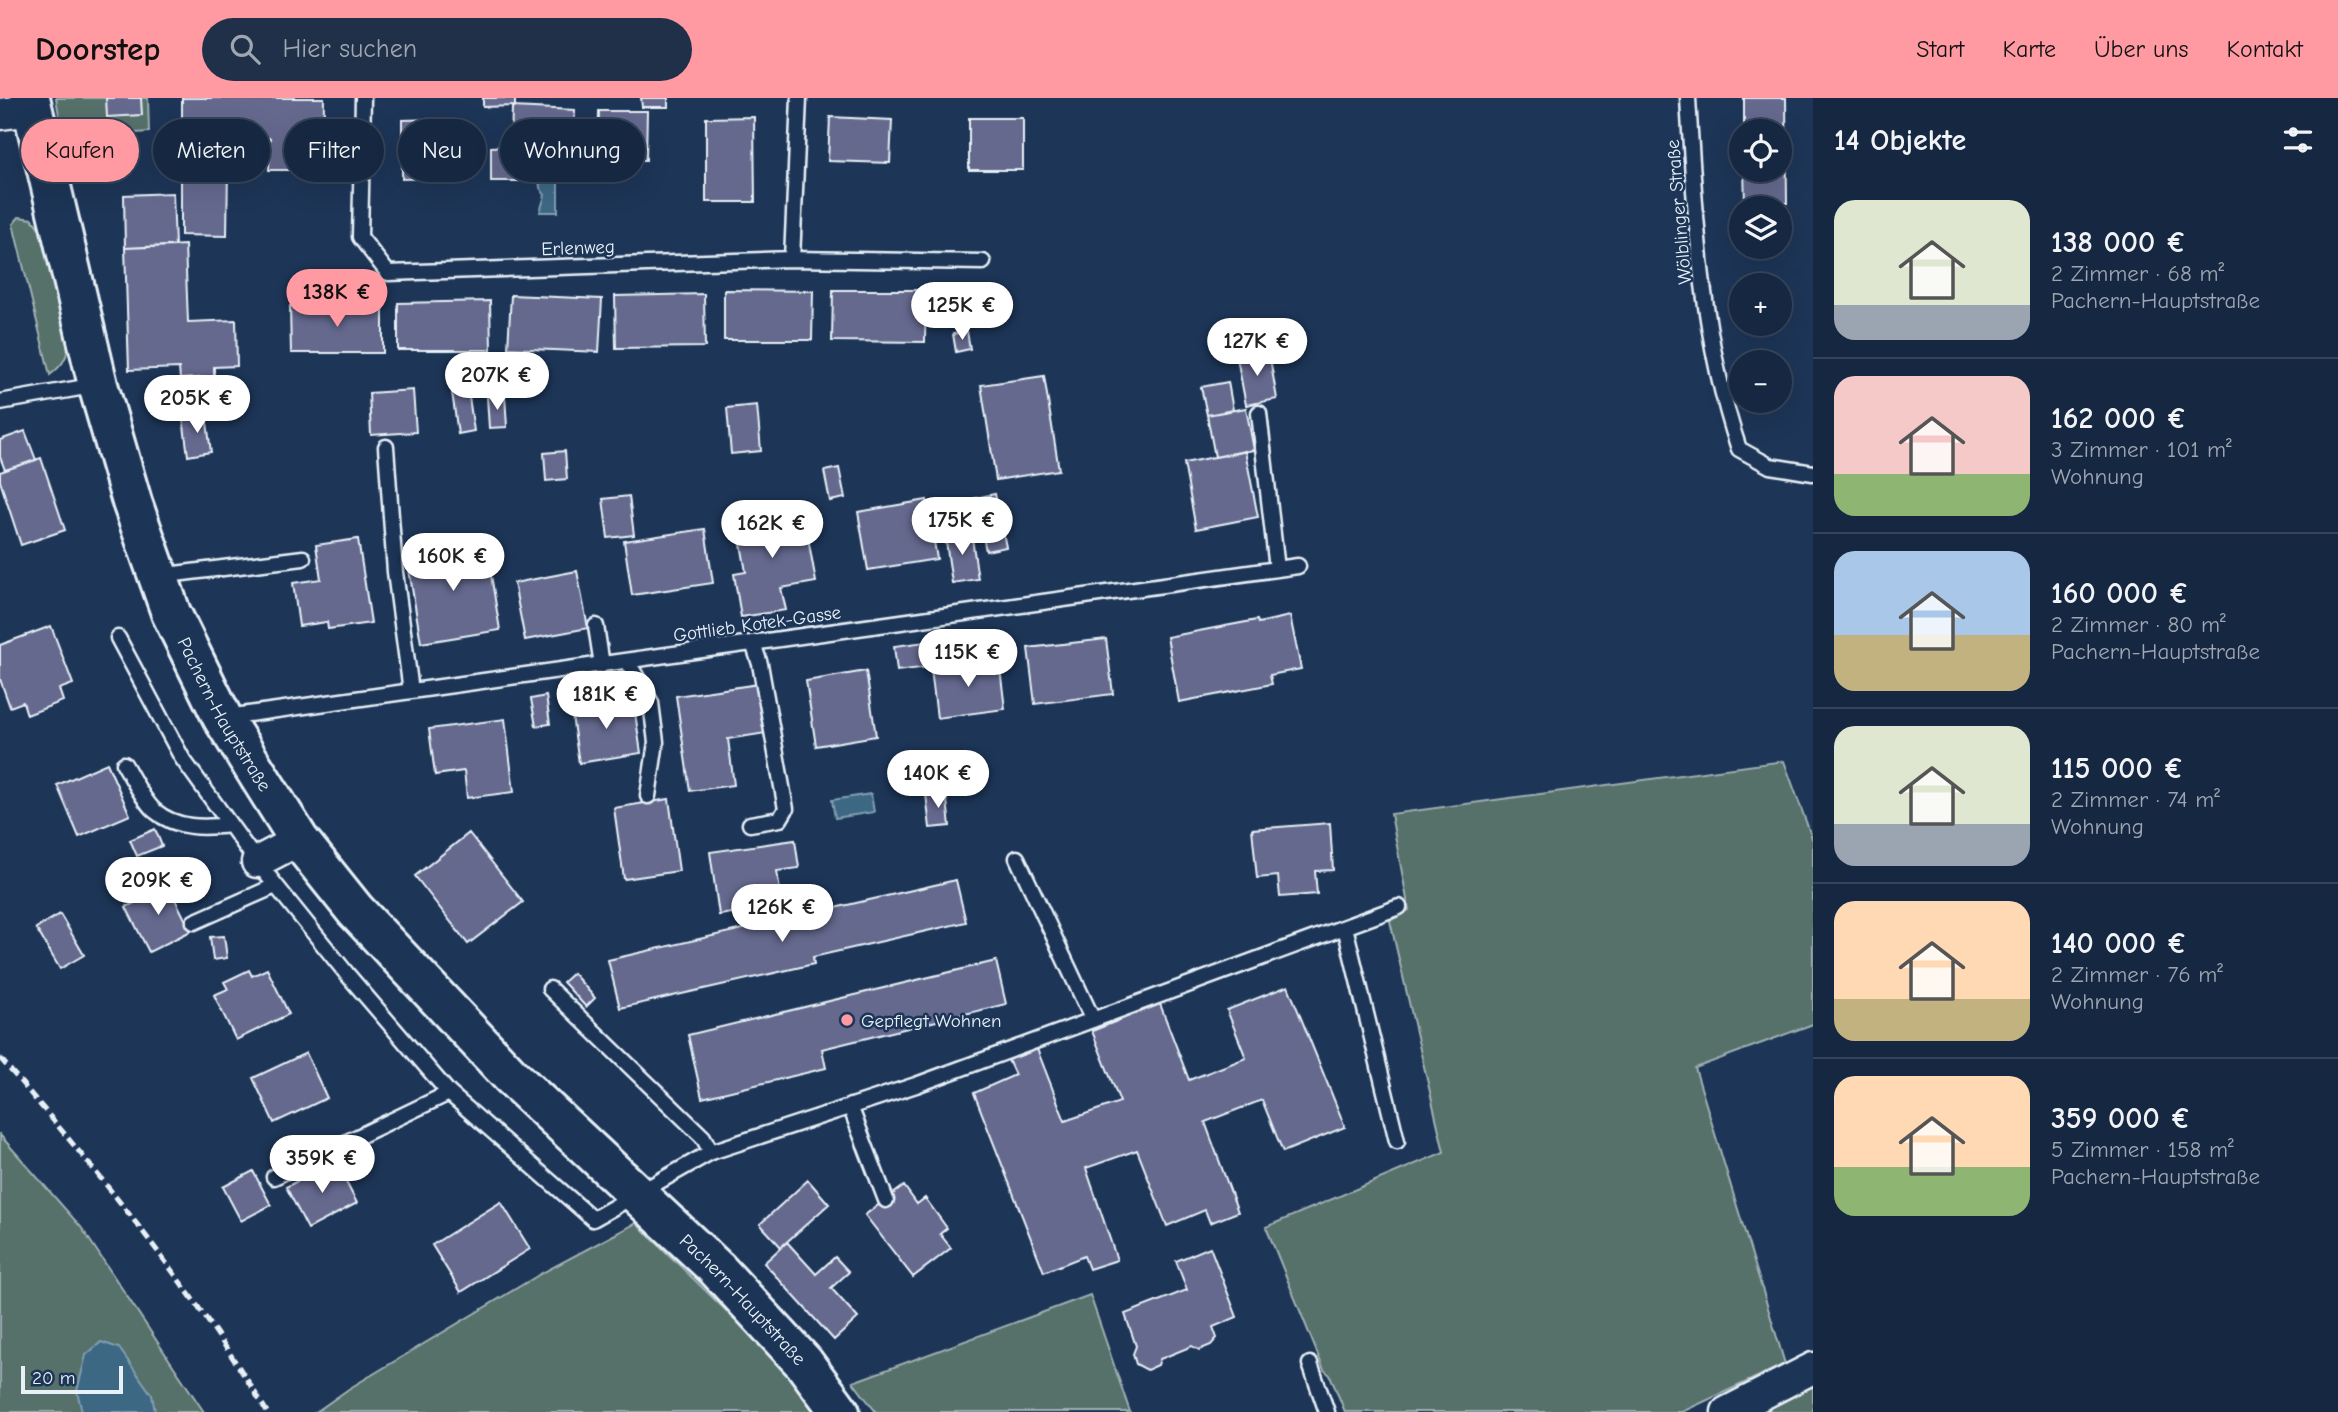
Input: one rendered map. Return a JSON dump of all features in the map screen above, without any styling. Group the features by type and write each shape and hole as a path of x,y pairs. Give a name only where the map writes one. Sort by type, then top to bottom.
{"main road":[{"name":"Pachern-Hauptstraße","path":"21,107 131,502 171,613 222,717 299,840 355,910 511,1076 717,1269 804,1363 840,1412"}],"street":[{"path":"257,862 299,840"},
{"path":"1727,1412 1813,1368"}],"lane":[{"name":"Erlenweg","path":"363,98 360,237 388,273 792,259"},
{"path":"799,98 792,259 983,262"},
{"name":"Wölblinger Straße","path":"1688,98 1696,239 1728,416 1739,449 1770,466 1813,473"},
{"path":"0,402 98,385"},
{"path":"1259,413 1278,569"},
{"path":"386,447 396,572 411,691"},
{"path":"158,576 303,558"},
{"name":"Gottlieb Kotek-Gasse","path":"222,717 1298,566"},
{"path":"596,626 602,665"},
{"path":"118,638 182,758 275,886 449,1093 593,1219 711,1152 916,1085 1399,908"},
{"path":"750,824 780,819 786,809 760,664 753,643"},
{"path":"628,662 651,703 656,742 648,796"},
{"path":"124,764 154,811 182,826 230,825"},
{"path":"1017,858 1093,1020"},
{"path":"194,922 275,886"},
{"path":"1345,928 1397,1141"},
{"path":"550,989 703,1137 711,1152"},
{"path":"274,1177 449,1093"},
{"path":"850,1106 886,1200"},
{"path":"1310,1364 1327,1412"}],"green space":[{"path":"56,98 148,98 149,132 139,133 139,119 60,119"},
{"path":"19,217 32,219 41,230 68,347 62,363 50,375 13,224"},
{"path":"1784,761 1813,841 1813,1024 1695,1068 1785,1364 1682,1412 1345,1412 1330,1375 1324,1370 1266,1227 1444,1152 1390,921 1409,910 1391,814"},
{"path":"0,1135 81,1227 204,1412 0,1412"},
{"path":"636,1223 790,1373 819,1412 316,1412 350,1388 542,1273"},
{"path":"1090,1295 1130,1412 876,1412 853,1382"},
{"path":"1813,1383 1813,1412 1754,1412"}],"water":[{"path":"539,182 558,182 558,212 540,212 545,195"},
{"path":"871,794 874,812 835,818 832,800"},
{"path":"101,1342 119,1348 152,1395 155,1412 82,1412 77,1391 86,1355"}],"building":[{"path":"106,98 141,98 142,115 107,117"},
{"path":"182,98 324,98 324,119 284,119 284,170 270,170 270,119 182,119"},
{"path":"483,98 515,98 515,106 483,107"},
{"path":"641,98 668,98 668,107 642,107"},
{"path":"1744,98 1786,98 1786,119 1744,119"},
{"path":"512,107 575,110 575,119 512,119"},
{"path":"599,111 647,111 646,160 645,119 599,119"},
{"path":"754,117 755,202 706,202 706,118"},
{"path":"830,117 892,120 890,163 828,161"},
{"path":"969,118 1023,118 1023,170 969,170"},
{"path":"491,147 500,147 500,181 491,181"},
{"path":"181,182 228,182 227,236 181,235"},
{"path":"1744,182 1787,182 1787,196 1745,196"},
{"path":"173,193 175,246 125,248 124,195"},
{"path":"185,245 188,322 236,320 237,366 214,367 214,377 180,379 179,368 129,370 125,248"},
{"path":"724,290 813,291 812,340 724,340"},
{"path":"833,290 926,290 925,342 832,341"},
{"path":"704,294 705,347 616,348 615,296"},
{"path":"511,295 602,299 599,352 508,348"},
{"path":"490,301 491,350 398,350 398,303"},
{"path":"383,305 383,353 291,353 290,306"},
{"path":"967,331 970,349 956,352 953,334"},
{"path":"1269,352 1277,399 1246,405 1237,358"},
{"path":"1044,376 1059,470 996,480 981,385"},
{"path":"1228,382 1233,410 1207,415 1201,387"},
{"path":"413,390 416,432 371,435 369,393"},
{"path":"468,390 474,431 458,434 452,392"},
{"path":"505,395 507,427 489,428 487,397"},
{"path":"757,405 761,451 731,454 727,408"},
{"path":"1246,408 1254,450 1215,457 1207,415"},
{"path":"206,415 211,452 188,456 183,418"},
{"path":"25,431 36,460 5,470 0,457 0,440"},
{"path":"565,451 567,479 546,481 544,453"},
{"path":"1245,451 1258,517 1196,529 1184,463"},
{"path":"41,458 65,530 21,545 0,481 0,472"},
{"path":"839,468 845,498 830,501 824,471"},
{"path":"995,494 1006,547 986,551 975,498"},
{"path":"629,496 634,535 608,538 603,499"},
{"path":"927,500 937,559 868,570 858,512"},
{"path":"753,507 755,518 803,510 816,582 781,588 786,610 741,617 734,574 746,572 735,510"},
{"path":"705,529 713,583 632,595 624,541"},
{"path":"971,531 978,579 952,583 945,535"},
{"path":"358,539 371,623 328,629 327,622 299,626 293,583 321,579 316,545"},
{"path":"486,544 500,630 421,643 407,557"},
{"path":"577,571 588,628 525,640 514,583"},
{"path":"1290,616 1301,669 1270,675 1272,684 1179,702 1167,637"},
{"path":"51,626 73,684 59,689 63,701 27,715 23,702 10,707 0,679 0,645"},
{"path":"1106,639 1113,694 1035,704 1028,648"},
{"path":"925,642 929,667 897,671 894,646"},
{"path":"999,660 1005,709 937,718 931,669"},
{"path":"866,671 876,736 816,746 806,681"},
{"path":"759,684 766,733 728,739 734,785 690,791 676,696"},
{"path":"546,696 550,724 536,726 531,699"},
{"path":"633,699 641,753 579,763 571,709"},
{"path":"505,719 514,792 467,798 464,771 435,775 429,729"},
{"path":"107,763 130,815 79,837 57,785"},
{"path":"946,792 950,826 930,828 926,794"},
{"path":"669,799 679,871 624,879 614,808"},
{"path":"1330,823 1333,870 1315,871 1317,894 1280,897 1278,876 1257,878 1252,829"},
{"path":"155,829 162,846 137,856 130,840"},
{"path":"469,833 523,902 468,944 415,876"},
{"path":"795,840 799,868 777,871 782,905 719,915 710,852"},
{"path":"956,880 966,922 813,957 814,964 620,1008 608,960"},
{"path":"150,884 155,892 168,885 191,931 149,952 126,907 140,900 136,892"},
{"path":"60,914 84,955 60,969 36,928"},
{"path":"224,936 227,958 213,960 210,937"},
{"name":"Gepflegt Wohnen","path":"996,961 1006,1004 822,1049 826,1068 702,1098 688,1035"},
{"path":"267,969 289,1014 236,1040 214,995 228,989 224,982 249,970 252,976"},
{"path":"573,973 595,998 586,1007 563,982"},
{"path":"1288,986 1345,1127 1283,1152 1262,1100 1205,1122 1238,1212 1210,1223 1205,1210 1167,1226 1137,1150 1086,1168 1117,1260 1089,1269 1084,1256 1044,1272 974,1093 1015,1075 1008,1060 1037,1049 1065,1121 1120,1102 1092,1031 1160,1004 1189,1080 1246,1058 1227,1010"},
{"path":"306,1053 327,1098 274,1123 253,1078"},
{"path":"335,1161 357,1203 308,1229 286,1187"},
{"path":"253,1171 271,1205 241,1221 223,1187"},
{"path":"808,1180 829,1204 781,1247 760,1224"},
{"path":"904,1186 917,1204 925,1198 947,1228 940,1234 951,1248 913,1277 865,1215"},
{"path":"501,1202 530,1249 461,1292 432,1245"},
{"path":"787,1242 816,1274 835,1257 849,1272 831,1288 858,1318 834,1340 764,1263"},
{"path":"1210,1247 1237,1317 1213,1327 1217,1338 1211,1345 1199,1350 1192,1346 1160,1359 1158,1365 1147,1370 1136,1364 1133,1354 1136,1346 1125,1314 1187,1290 1176,1261"}],"railway":[{"path":"0,1058 141,1229 206,1319 267,1412"}],"place":[{"name":"Gepflegt Wohnen","path":"847,1020"}]}
